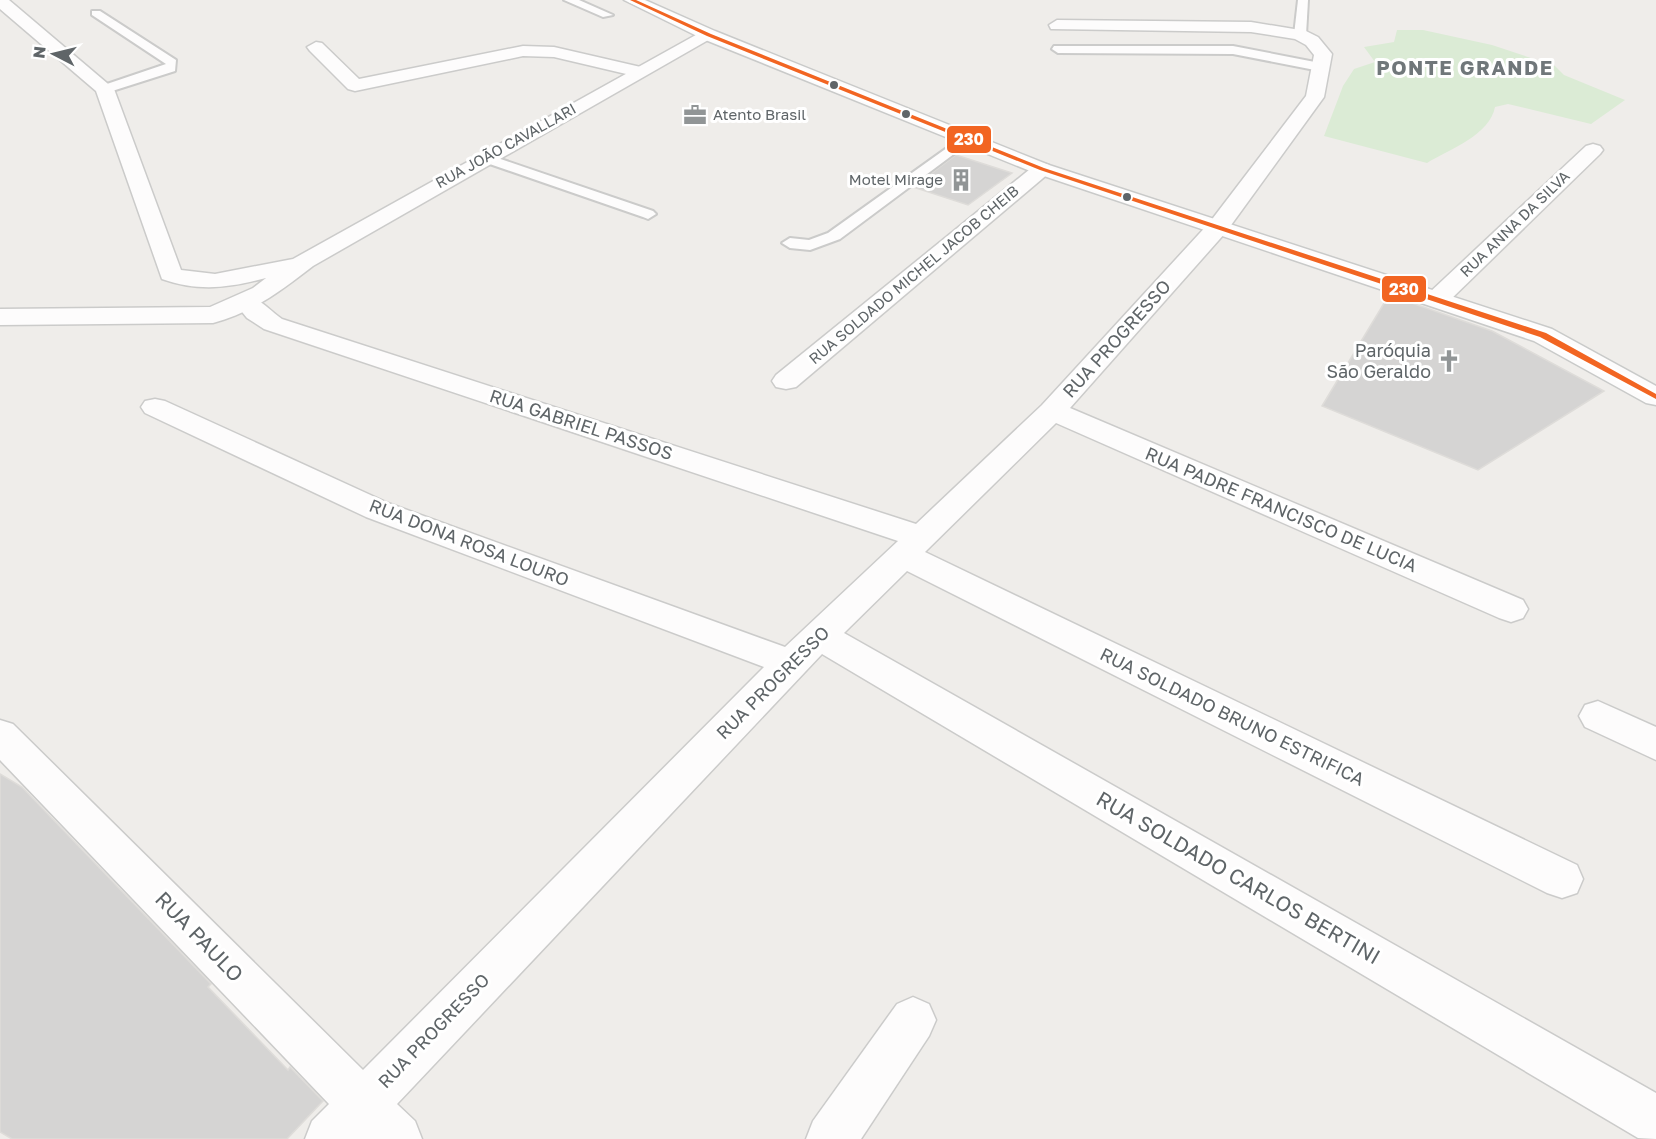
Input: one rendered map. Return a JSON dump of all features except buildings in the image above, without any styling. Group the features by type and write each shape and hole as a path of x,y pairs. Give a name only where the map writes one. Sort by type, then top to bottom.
{"street":[{"path":"632,0 709,35 1042,169 1438,298 1543,335 1656,397"},
{"path":"0,1 105,89 171,274 161,291 151,299 103,315"},
{"path":"1057,25 1221,25 1300,35 1312,41 1323,54 1320,68"},
{"name":"RUA JOÃO CAVALLARI","path":"0,317 103,315 197,317 213,315 246,302 305,261 639,72 709,35"},
{"path":"316,47 360,92 523,51 554,52 639,72"},
{"name":"RUA PROGRESSO","path":"330,1139 805,649 1052,411 1218,227 1315,97 1320,68"},
{"name":"RUA ANNA DA SILVA","path":"1438,298 1593,150"},
{"name":"RUA SOLDADO MICHEL JACOB CHEIB","path":"786,381 1042,169"},
{"name":"RUA JOÃO CAVALLARI","path":"171,274 193,283 220,282 305,261"},
{"path":"197,317 202,298 220,282"},
{"name":"RUA GABRIEL PASSOS","path":"246,302 256,313 273,324 913,546"},
{"name":"RUA DONA ROSA LOURO","path":"155,407 378,510 805,649"},
{"name":"RUA PADRE FRANCISCO DE LUCIA","path":"1052,411 1511,609"},
{"name":"RUA SOLDADO BRUNO ESTRIFICA","path":"913,546 1562,879"},
{"name":"RUA SOLDADO CARLOS BERTINI","path":"805,649 1656,1120"},
{"path":"1598,716 1656,744"},
{"name":"RUA PAULO","path":"0,735 397,1139"},
{"path":"831,1139 913,1020"}],"lane":[{"path":"569,0 607,15"},
{"path":"1300,35 1303,0"},
{"path":"96,13 172,63 171,68 159,73 105,89"},
{"path":"1058,48 1233,50 1320,68"},
{"path":"790,243 810,245 834,236 965,139"},
{"path":"486,158 648,214"}],"green space":[{"path":"1397,30 1423,30 1492,45 1555,66 1564,75 1625,100 1591,124 1508,104 1495,107 1486,126 1457,147 1427,163 1324,136 1343,86 1354,69 1375,62 1364,47 1394,42"}],"transit line":[{"name":"230","path":"632,0 709,35 1042,169 1543,335 1656,397"}],"place":[{"name":"Atento Brasil","path":"695,115"},
{"name":"Motel Mirage","path":"961,180"},
{"name":"Paróquia São Geraldo","path":"1449,361"}],"district":[{"name":"PONTE GRANDE","path":"1465,68"}]}
